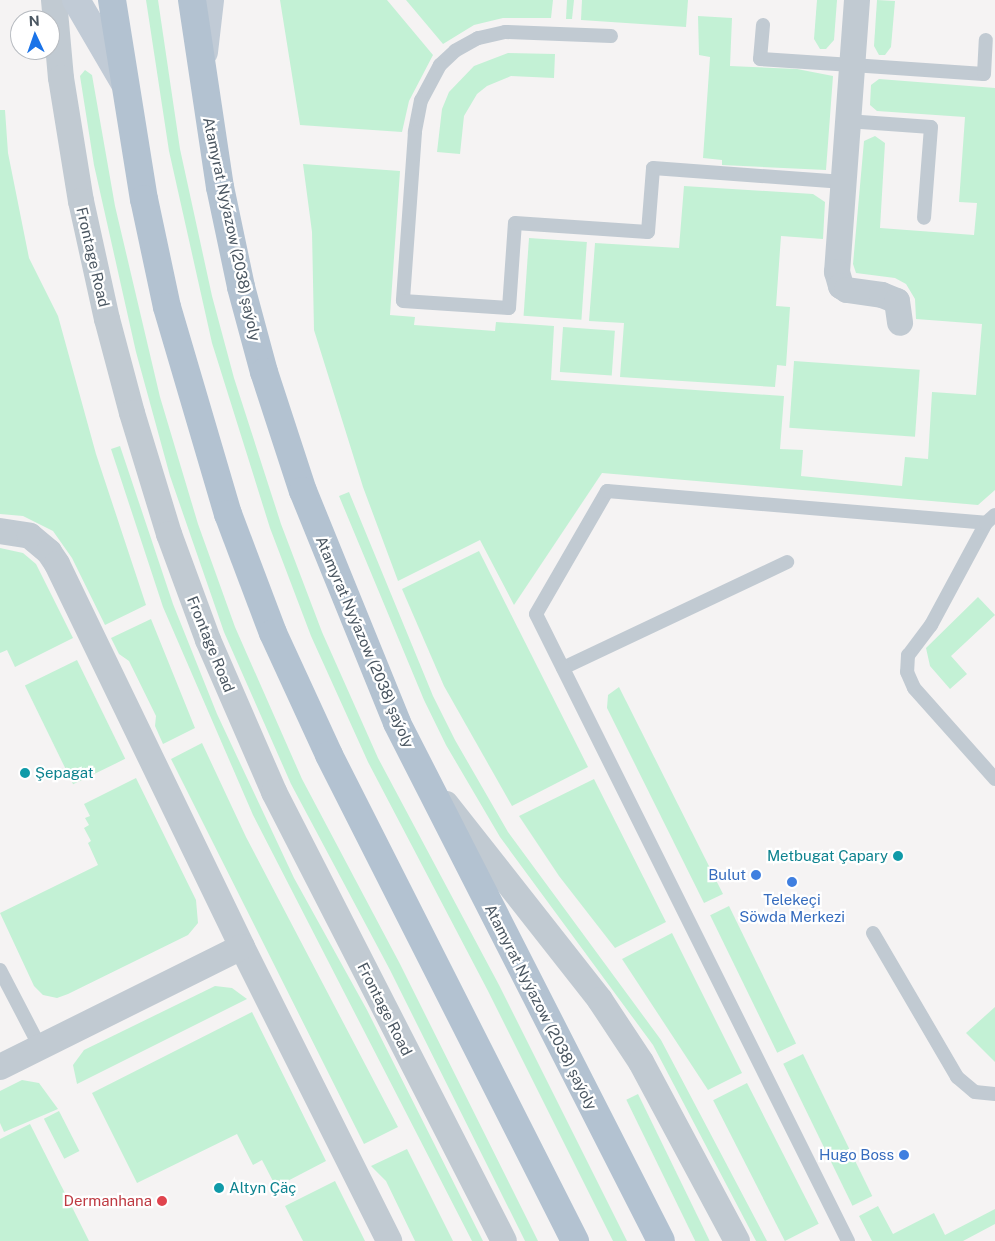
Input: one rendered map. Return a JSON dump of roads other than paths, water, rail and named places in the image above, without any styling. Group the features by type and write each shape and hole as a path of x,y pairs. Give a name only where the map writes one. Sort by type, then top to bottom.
{"main road":[{"path":"112,0 124,82 167,307 228,514 273,633 329,755 575,1241"},
{"name":"Atamyrat Nyýazow (2038) şaýoly","path":"192,0 201,76 238,269 264,372 303,491 348,608 422,773 660,1241"}],"street":[{"name":"Frontage Road","path":"54,0 61,78 81,202 107,318 155,487 204,631 274,792 504,1241"},
{"path":"76,0 124,82"},
{"path":"201,76 210,0"},
{"path":"857,0 843,182 838,279 847,290 882,295 897,301 900,323"},
{"path":"0,531 30,536 49,552 57,564 242,947 390,1241"},
{"path":"422,773 600,1000 646,1070 737,1241"},
{"path":"0,1067 242,947"}],"lane":[{"path":"763,24 760,59 852,66 984,74 986,40"},
{"path":"611,36 505,32 478,38 455,51 440,65 421,100 414,132 403,301 509,308 515,222 648,232 653,168 843,182"},
{"path":"848,121 931,128 924,218"},
{"path":"848,1241 536,614 607,491 991,519 931,625 908,655 907,672 914,688 995,779"},
{"path":"563,668 787,562"},
{"path":"873,933 957,1077 975,1092 995,1094"},
{"path":"0,970 40,1047"}],"place":[{"name":"Şepagat","path":"25,773"},
{"name":"Metbugat Çapary","path":"898,856"},
{"name":"Bulut","path":"756,875"},
{"name":"Telekeçi Söwda Merkezi","path":"792,882"},
{"name":"Hugo Boss","path":"904,1155"},
{"name":"Altyn Çäç","path":"219,1188"},
{"name":"Dermanhana","path":"162,1201"}]}
